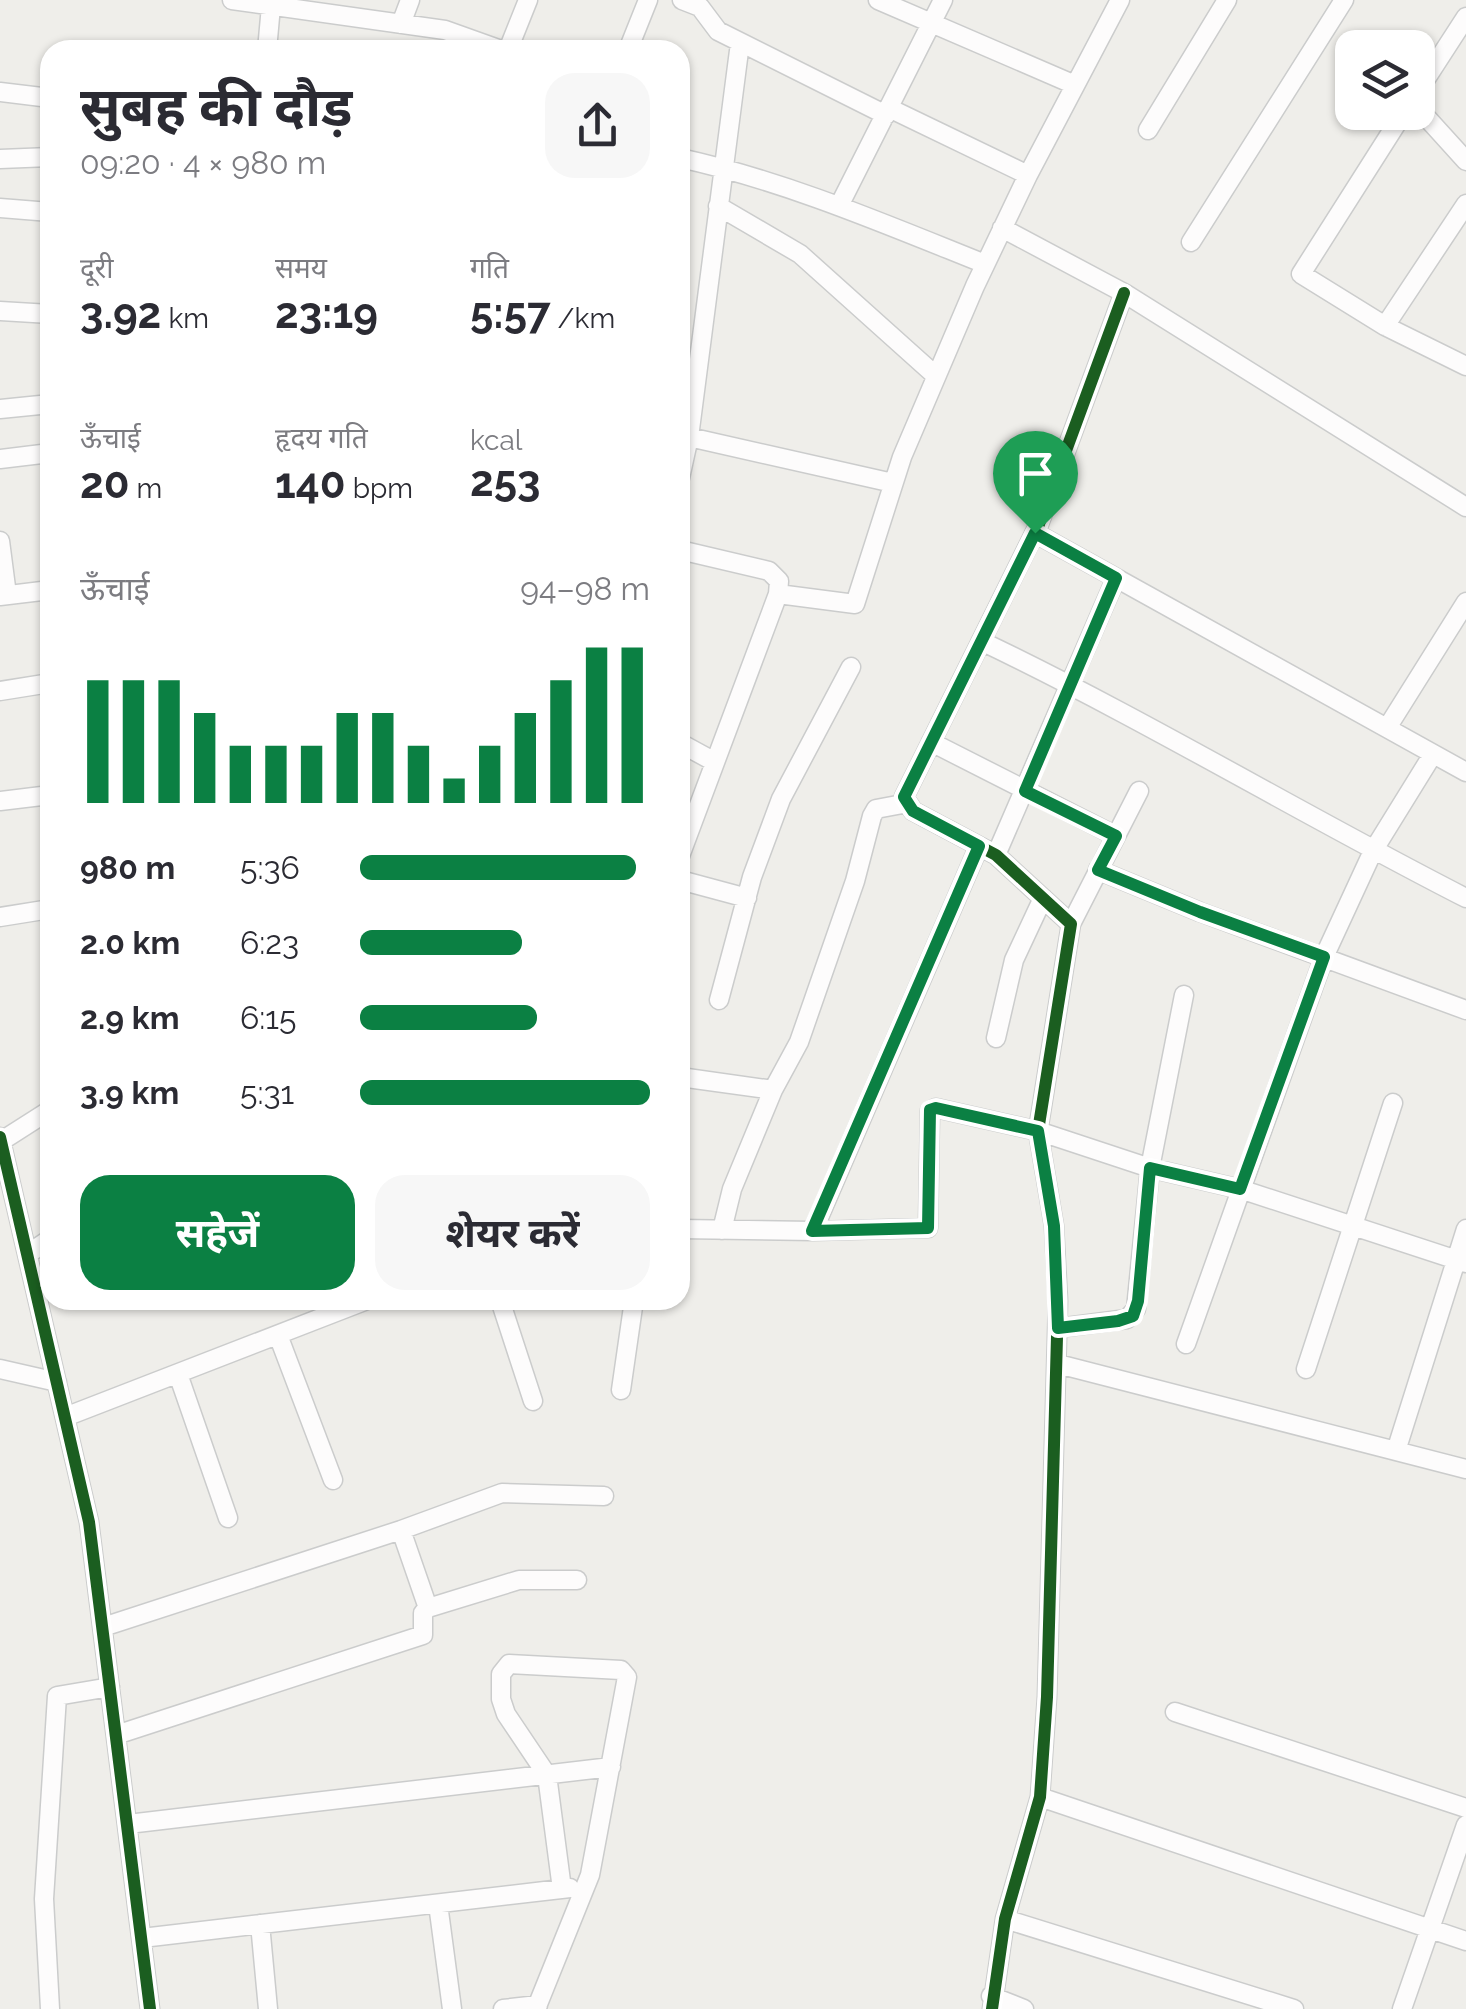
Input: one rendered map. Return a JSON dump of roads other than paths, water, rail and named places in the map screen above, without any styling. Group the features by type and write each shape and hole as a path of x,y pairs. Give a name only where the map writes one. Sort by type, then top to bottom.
{"street":[{"path":"232,0 445,30 475,40"},
{"path":"401,24 410,0"},
{"path":"510,40 528,0"},
{"path":"632,40 648,0"},
{"path":"682,0 700,7 718,32 1028,175"},
{"path":"878,0 1075,86"},
{"path":"839,206 943,0"},
{"path":"778,594 854,604 893,483 985,264 1120,0"},
{"path":"1148,130 1227,0"},
{"path":"1191,242 1344,0"},
{"path":"270,40 279,4"},
{"path":"1435,65 1466,17"},
{"path":"690,429 740,43"},
{"path":"0,92 40,97"},
{"path":"1435,126 1466,160"},
{"path":"1393,130 1301,274 1385,326 1466,366"},
{"path":"0,159 40,157"},
{"path":"690,160 839,206 985,264"},
{"path":"1385,326 1466,204"},
{"path":"718,206 767,232 813,265 936,376"},
{"path":"0,208 40,211"},
{"path":"1002,228 1124,293 1466,507"},
{"path":"1071,924 987,851 913,811 904,797 1035,533 1124,293"},
{"path":"0,312 40,314"},
{"path":"0,410 40,405"},
{"path":"690,437 893,483"},
{"path":"0,459 40,454"},
{"path":"1035,533 1466,772"},
{"path":"0,541 3,596 40,591"},
{"path":"690,552 769,571 780,581 714,761 690,800"},
{"path":"812,1231 987,851 1025,791 1116,578"},
{"path":"1387,728 1466,602"},
{"path":"981,641 1072,684 1372,851 1466,898"},
{"path":"720,1000 747,898 782,800 850,668"},
{"path":"0,690 40,684"},
{"path":"931,742 1116,836"},
{"path":"690,749 714,761"},
{"path":"1186,1344 1324,957 1372,851 1434,754"},
{"path":"1024,2009 992,2002 1005,1919 1040,1796 1047,1697 1058,1328 1054,1226 1038,1131 1071,924 1139,791"},
{"path":"0,801 40,796"},
{"path":"722,1230 732,1189 773,1090 799,1042 855,881 872,816 876,809 908,803"},
{"path":"1098,870 1466,1010"},
{"path":"690,883 747,898"},
{"path":"996,1038 1014,960 1043,898"},
{"path":"0,917 40,911"},
{"path":"1058,1328 1133,1316 1138,1301 1150,1168 1184,995"},
{"path":"690,1078 773,1090"},
{"path":"1306,1369 1393,1103"},
{"path":"690,1229 928,1228 930,1110 936,1108 1038,1131 1150,1168 1240,1189 1461,1261"},
{"path":"40,1116 0,1140 40,1307"},
{"path":"1396,1452 1461,1261 1466,1229"},
{"path":"28,1254 40,1246"},
{"path":"41,1310 89,1522 150,2009"},
{"path":"65,1418 278,1335 324,1310"},
{"path":"503,1310 533,1401"},
{"path":"622,1390 633,1310"},
{"path":"278,1335 333,1480"},
{"path":"1058,1364 1466,1469"},
{"path":"0,1369 57,1382"},
{"path":"178,1374 228,1518"},
{"path":"102,1627 502,1494 604,1496"},
{"path":"402,1530 428,1608"},
{"path":"116,1734 422,1635 423,1613 428,1608 519,1580 577,1580"},
{"path":"503,2009 537,2007 585,1886 627,1683 624,1671 509,1664 502,1674 503,1708 547,1775 562,1889"},
{"path":"50,2009 44,1898 57,1696 110,1687"},
{"path":"1175,1712 1466,1808"},
{"path":"128,1824 611,1767"},
{"path":"1040,1796 1466,1941"},
{"path":"1402,2009 1466,1827"},
{"path":"142,1938 585,1886"},
{"path":"438,1904 452,2009"},
{"path":"1005,1919 1294,2009"},
{"path":"260,1924 268,2009"}]}
